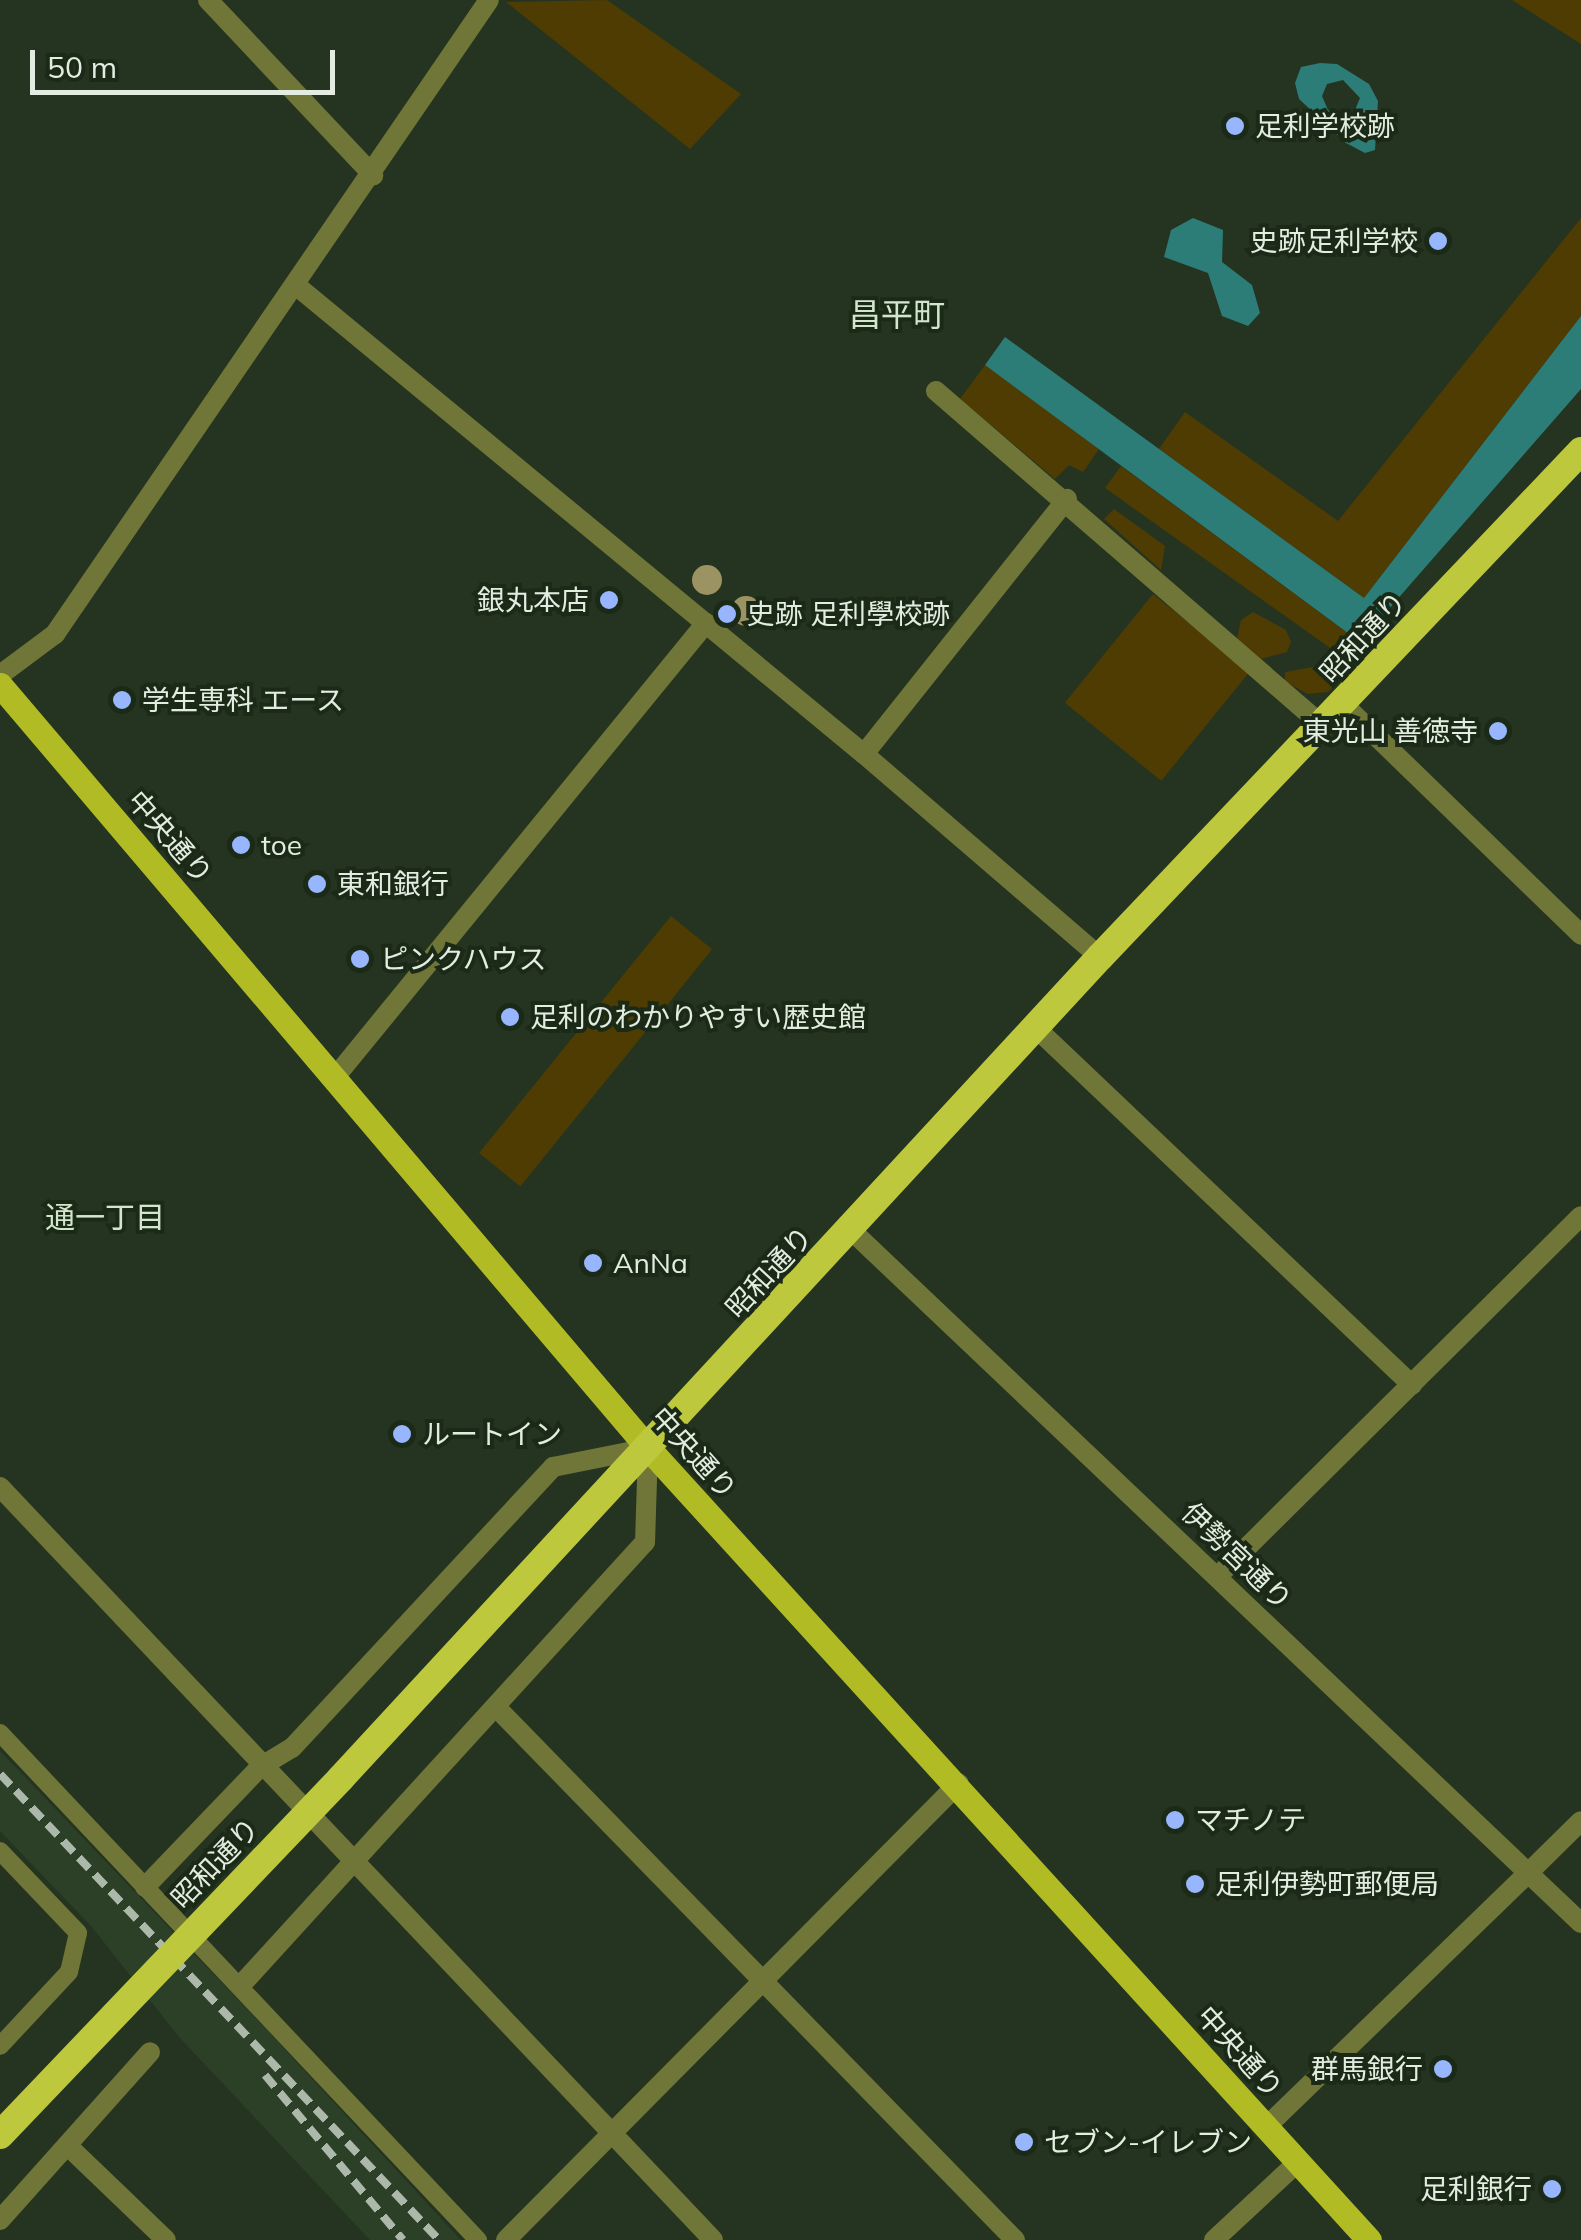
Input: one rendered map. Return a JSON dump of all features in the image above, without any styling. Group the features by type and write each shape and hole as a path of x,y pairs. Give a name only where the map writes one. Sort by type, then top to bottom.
{"highway":[{"name":"昭和通り","path":"0,2135 342,1778 852,1231 1100,958 1581,451"}],"main road":[{"name":"中央通り","path":"0,685 648,1448 958,1784 1368,2240"}],"street":[{"path":"208,0 372,175"},
{"path":"0,675 55,634 298,287 488,0"},
{"path":"298,287 864,754 1100,958"},
{"path":"936,391 1067,499 1323,726"},
{"path":"864,754 1067,499"},
{"path":"336,1076 706,623"},
{"path":"1344,705 1581,935"},
{"path":"1037,1029 1412,1385"},
{"path":"1218,1576 1581,1216"},
{"name":"伊勢宮通り","path":"852,1231 1581,1923"},
{"path":"146,1886 260,1767 292,1748 553,1467 648,1448 645,1542 349,1862 241,1985"},
{"path":"0,1487 349,1862 712,2240"},
{"path":"496,1707 1016,2240"},
{"path":"506,2240 613,2138 958,1784"},
{"path":"1266,2126 1581,1821"},
{"path":"0,2220 150,2052"},
{"path":"68,2147 166,2240"},
{"path":"1214,2240 1298,2162"}],"lane":[{"path":"0,1733 478,2240"},
{"path":"0,1851 78,1934 69,1972 0,2046"}],"shaded area":[{"path":"607,0 741,94 690,149 506,2"},
{"path":"1512,0 1581,0 1581,44"},
{"path":"1581,218 1581,316 1364,598 1159,449 1185,412 1338,521"},
{"path":"985,365 1099,449 1083,472 1069,465 1055,479 960,399"},
{"path":"1121,466 1360,642 1349,652 1333,650 1105,488"},
{"path":"1114,509 1165,546 1161,570 1104,519"},
{"path":"1153,594 1249,672 1161,781 1065,703"},
{"path":"1253,612 1286,630 1291,642 1287,652 1261,659 1237,639 1241,620"},
{"path":"1324,665 1344,676 1328,692 1307,694 1285,681 1285,672"},
{"path":"671,916 712,949 520,1186 479,1153"},
{"path":"0,1751 461,2240 370,2240 179,2037 91,1926 0,1831"}],"water":[{"path":"1337,64 1369,84 1378,101 1375,150 1365,153 1346,143 1299,99 1295,83 1301,67","holes":["1343,80 1360,98 1353,115 1343,118 1328,110 1322,96 1327,84"]},
{"path":"1193,218 1223,230 1222,262 1252,285 1260,313 1248,326 1222,316 1208,273 1164,257 1171,230"},
{"path":"1581,316 1581,389 1360,642 985,365 1005,337 1364,598"}],"railway":[{"path":"0,1774 439,2240"},
{"path":"265,2075 403,2240"}],"place":[{"name":"足利学校跡","path":"1235,126"},
{"name":"史跡足利学校","path":"1438,241"},
{"name":"銀丸本店","path":"609,600"},
{"name":"史跡 足利學校跡","path":"727,614"},
{"name":"学生専科 エース","path":"122,700"},
{"name":"東光山 善徳寺","path":"1498,731"},
{"name":"toe","path":"241,845"},
{"name":"東和銀行","path":"317,884"},
{"name":"ピンクハウス","path":"360,959"},
{"name":"足利のわかりやすい歴史館","path":"510,1017"},
{"name":"AnNa","path":"593,1263"},
{"name":"ルートイン","path":"402,1434"},
{"name":"マチノテ","path":"1175,1820"},
{"name":"足利伊勢町郵便局","path":"1195,1884"},
{"name":"群馬銀行","path":"1443,2069"},
{"name":"セブン-イレブン","path":"1024,2142"},
{"name":"足利銀行","path":"1552,2189"}],"district":[{"name":"昌平町","path":"897,314"},
{"name":"通一丁目","path":"105,1217"}]}
